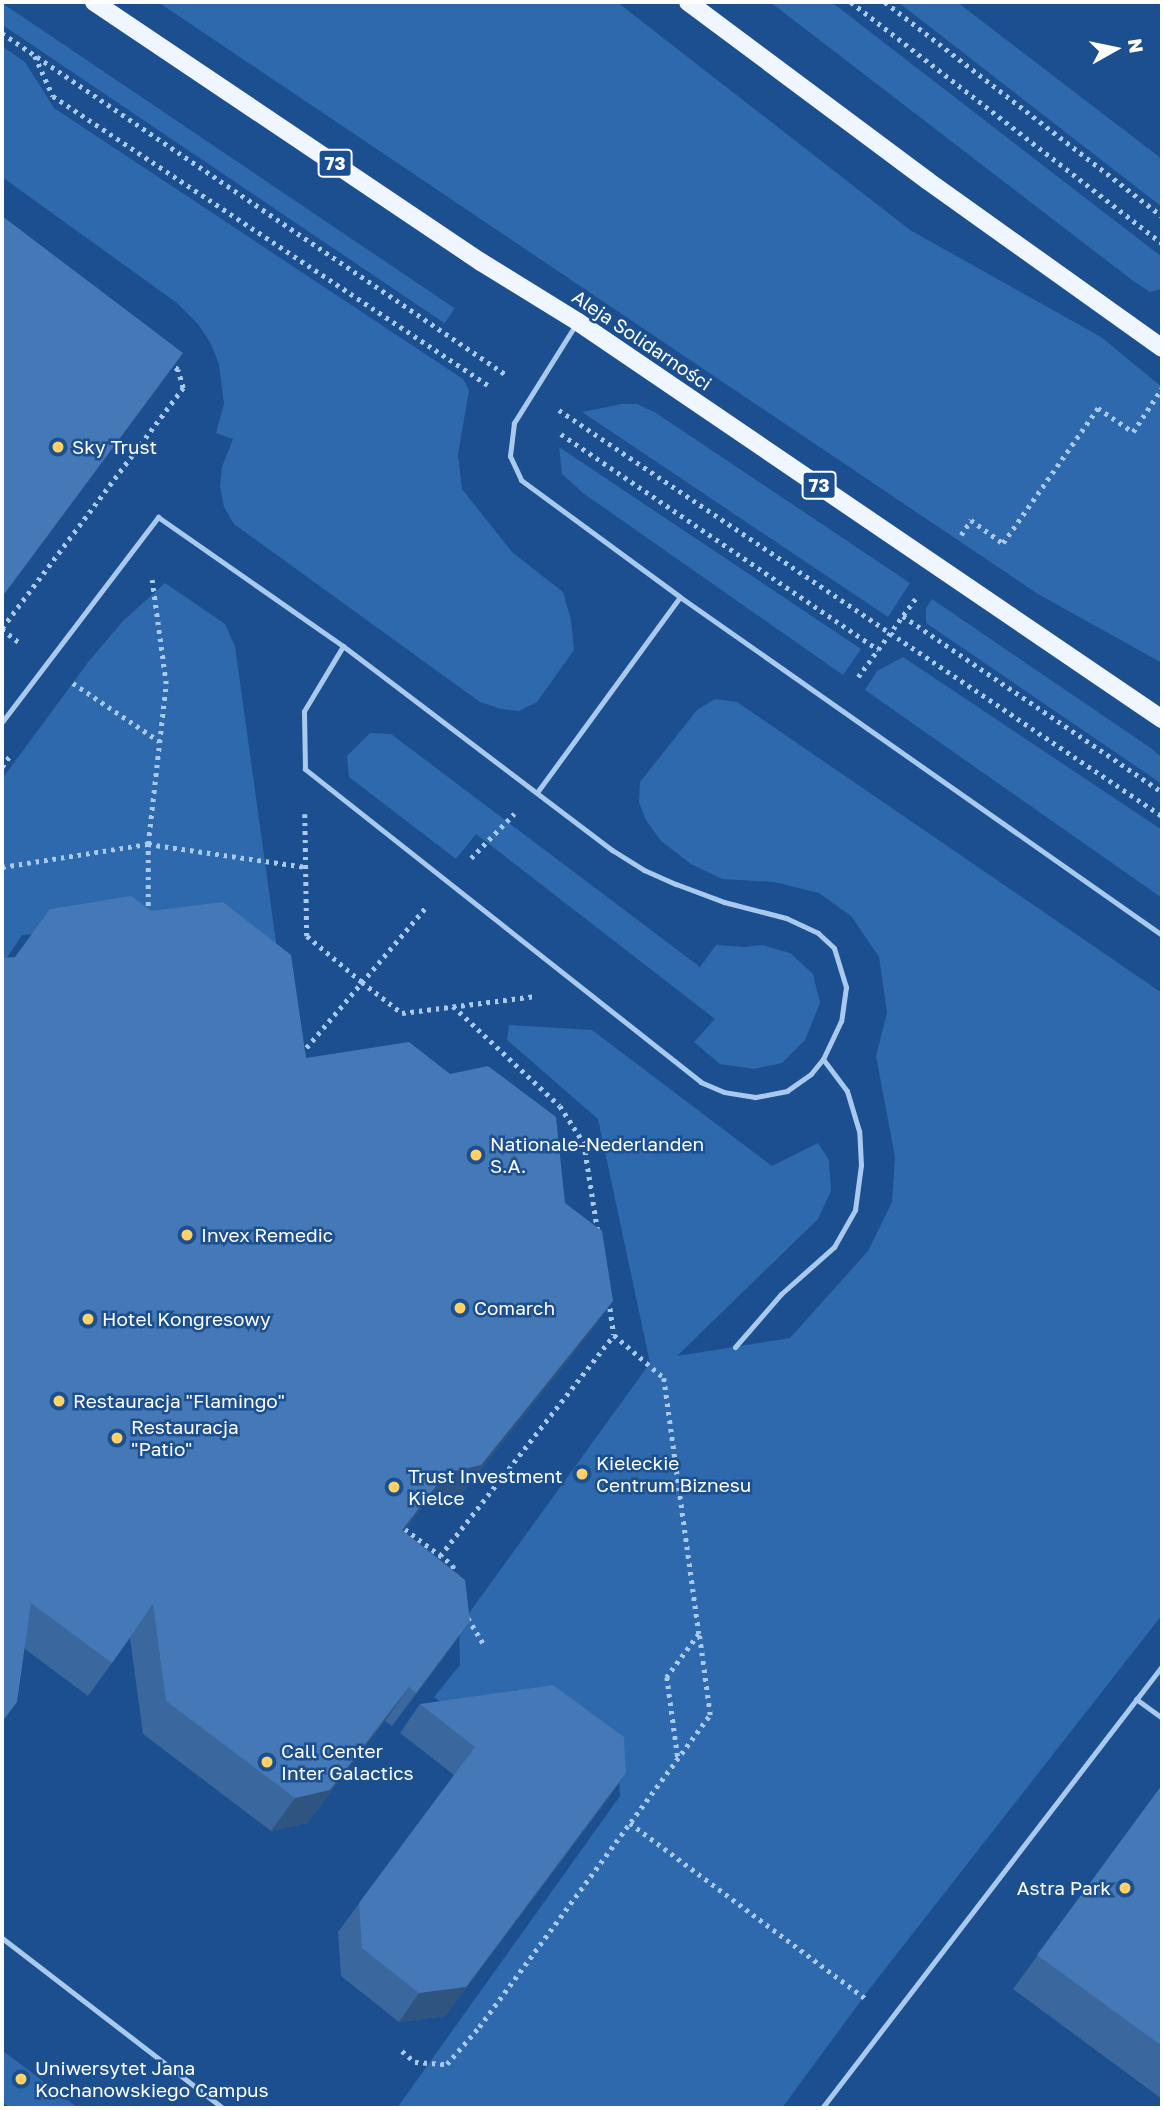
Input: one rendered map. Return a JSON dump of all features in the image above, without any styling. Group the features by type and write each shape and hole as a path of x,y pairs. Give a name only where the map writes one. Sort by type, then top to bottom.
{"main road":[{"name":"Aleja Solidarności","path":"94,2 481,261 578,321 1162,719"},
{"path":"688,2 928,181 1162,348"}],"lane":[{"path":"578,321 514,423 510,445 513,467 530,488 680,597 1162,935"},
{"path":"2,722 158,517 343,646 538,791 612,850 644,870 724,902 803,923 834,948 841,965 846,995 841,1021 823,1059 803,1080 776,1094 745,1097 701,1082 305,769 304,711 343,646"},
{"path":"538,791 680,597"},
{"path":"735,1347 781,1294 834,1247 855,1210 861,1165 859,1131 846,1091 823,1059"},
{"path":"822,2108 1162,1666"},
{"path":"1136,1699 1162,1718"},
{"path":"2,1938 223,2108"}],"path":[{"path":"850,2 1162,243"},
{"path":"885,2 1162,216"},
{"path":"2,33 486,361"},
{"path":"34,55 53,96 488,385"},
{"path":"2,628 183,388 178,369 159,355"},
{"path":"957,539 971,520 1003,543 1098,408 1133,432 1162,388"},
{"path":"572,418 1162,817"},
{"path":"561,434 879,649"},
{"path":"148,918 148,844 166,684 152,576 158,517"},
{"path":"858,677 921,591"},
{"path":"903,616 1162,792"},
{"path":"46,664 159,741"},
{"path":"305,769 307,936 362,982 402,1013 586,990"},
{"path":"297,1059 448,881 538,791"},
{"path":"2,867 148,844 306,867"},
{"path":"453,1006 560,1106 584,1143 599,1239"},
{"path":"402,2051 415,2062 447,2064 479,2027 710,1715 664,1378 614,1335 608,1294"},
{"path":"440,1556 614,1335"},
{"path":"405,1529 453,1565 457,1591"},
{"path":"466,1614 484,1646"},
{"path":"678,1758 667,1677 699,1634"},
{"path":"630,1823 892,2018"}],"shaded area":[{"path":"158,2 617,2 910,230 1101,337 1162,387 1162,663 1038,594"},
{"path":"770,2 834,4 1162,257 1162,289 1150,292 1132,280"},
{"path":"898,2 957,2 1162,159 1162,207"},
{"path":"2,3 455,308 445,323 2,25"},
{"path":"2,46 25,62 54,108 463,379 469,390 458,455 462,489 512,552 563,592 571,620 574,650 537,702 519,711 480,702 234,524 224,507 220,486 222,467 233,439 216,433 224,404 219,364 211,344 198,324 177,303 2,177"},
{"path":"622,404 637,404 656,413 910,583 888,617 582,412"},
{"path":"559,447 861,649 843,675 583,493 562,474"},
{"path":"165,583 225,624 235,646 284,1000 107,929 22,935 2,965 2,779 89,661 123,621"},
{"path":"932,599 1152,749 1162,758 1162,784 926,623 926,608"},
{"path":"903,657 1162,830 1162,898 865,690 877,671"},
{"path":"715,699 737,702 1162,993 1162,1615 871,1987 782,2108 397,2108 620,1796 618,1762 516,1689 480,1730 434,1697 460,1665 459,1627 650,1363 598,1119 507,1040 509,1025 592,1030 772,1166 818,1143 829,1160 831,1191 818,1219 677,1356 790,1338 868,1251 892,1202 895,1157 876,1056 887,1013 879,957 851,916 819,893 774,882 722,879 691,864 661,841 646,820 639,803 640,782 697,710"},
{"path":"370,733 391,734 700,967 716,945 762,945 790,953 813,974 820,1003 805,1040 782,1063 754,1069 720,1064 694,1042 715,1019 476,834 456,859 349,777 347,756"},
{"name":"Uniwersytet Jana Kochanowskiego Campus","path":"2,2050 78,2108 10,2108 2,2102"}],"building":[{"name":"Sky Trust","path":"2,216 183,353 2,597"},
{"path":"131,896 151,911 223,902 291,955 306,1058 409,1042 450,1074 488,1066 556,1117 565,1203 602,1231 613,1301 481,1465 446,1473 402,1530 465,1580 470,1621 416,1693 409,1687 330,1790 295,1798 166,1701 153,1604 112,1663 31,1603 17,1702 2,1722 2,958 15,957 50,909"},
{"path":"553,1685 624,1737 626,1773 466,1987 419,1993 362,1948 359,1903 475,1747 420,1704"},
{"name":"Astra Park","path":"1162,1785 1162,2046 1037,1955"}],"place":[{"name":"Sky Trust","path":"58,447"},
{"name":"Nationale-Nederlanden S.A.","path":"476,1155"},
{"name":"Invex Remedic","path":"187,1235"},
{"name":"Comarch","path":"460,1308"},
{"name":"Hotel Kongresowy","path":"88,1319"},
{"name":"Restauracja \"Flamingo\"","path":"59,1401"},
{"name":"Restauracja \"Patio\"","path":"117,1438"},
{"name":"Kieleckie Centrum Biznesu","path":"582,1474"},
{"name":"Trust Investment Kielce","path":"394,1487"},
{"name":"Call Center Inter Galactics","path":"267,1762"},
{"name":"Astra Park","path":"1125,1888"},
{"name":"Uniwersytet Jana Kochanowskiego Campus","path":"21,2079"}]}
